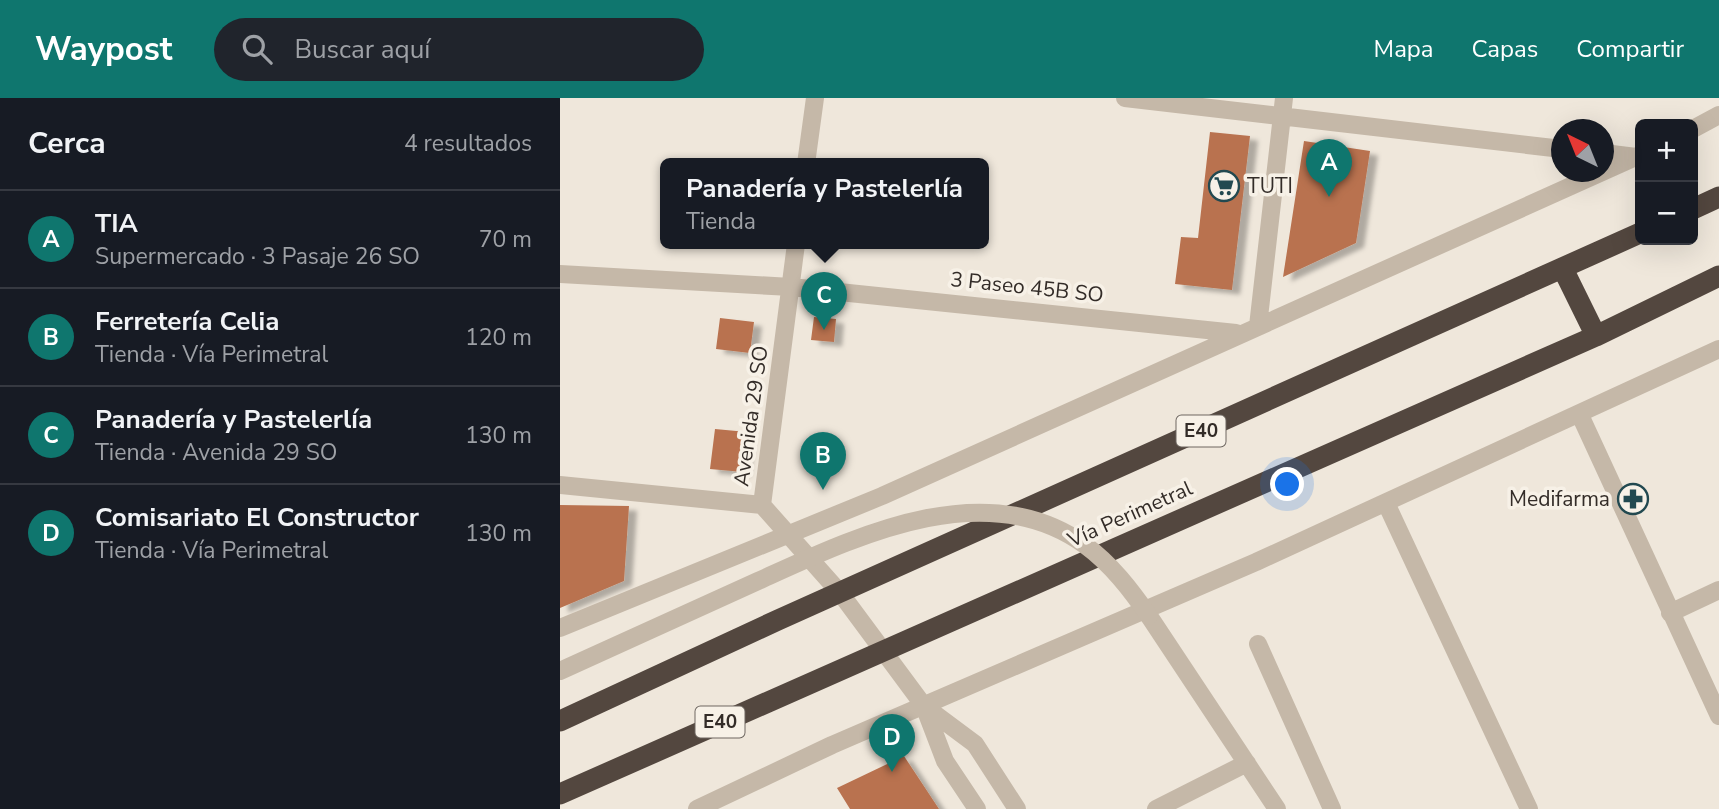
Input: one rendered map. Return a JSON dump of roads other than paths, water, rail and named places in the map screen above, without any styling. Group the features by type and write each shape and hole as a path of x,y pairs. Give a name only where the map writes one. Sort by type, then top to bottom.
{"highway":[{"path":"1698,207 1719,197"},
{"name":"E40","path":"560,721 778,620 1635,235"},
{"path":"1563,269 1596,336"},
{"name":"Vía Perimetral","path":"560,794 880,650 1596,336 1719,276"}],"street":[{"path":"807,158 815,98"},
{"path":"1125,98 1283,107 1551,147"},
{"path":"1258,326 1283,107"},
{"path":"1698,126 1719,115"},
{"path":"1614,154 1635,156"},
{"path":"560,628 788,536 1635,157"},
{"name":"Avenida 29 SO","path":"795,249 762,505 841,594 924,706 975,744 1017,809"},
{"name":"3 Paseo 45B SO","path":"560,274 791,286 1238,334"},
{"path":"697,809 1386,503 1719,349"},
{"path":"1580,415 1719,716"},
{"path":"560,485 762,505"},
{"path":"1386,503 1529,809"},
{"path":"560,671 821,552 881,529 932,516 960,513 1016,518 1060,531 1085,545 1118,576 1149,616 1277,809"},
{"path":"1670,612 1719,590"},
{"path":"1258,644 1332,809"},
{"name":"Avenida 29 SO","path":"924,706 945,761 977,809"},
{"path":"1156,809 1247,763"}],"place":[{"name":"TUTI","path":"1224,186"},
{"name":"TIA","path":"1329,197"},
{"name":"Panadería y Pastelerlía","path":"824,330"},
{"name":"Ferretería Celia","path":"823,490"},
{"name":"Medifarma","path":"1633,499"},
{"name":"Comisariato El Constructor","path":"892,772"}]}
